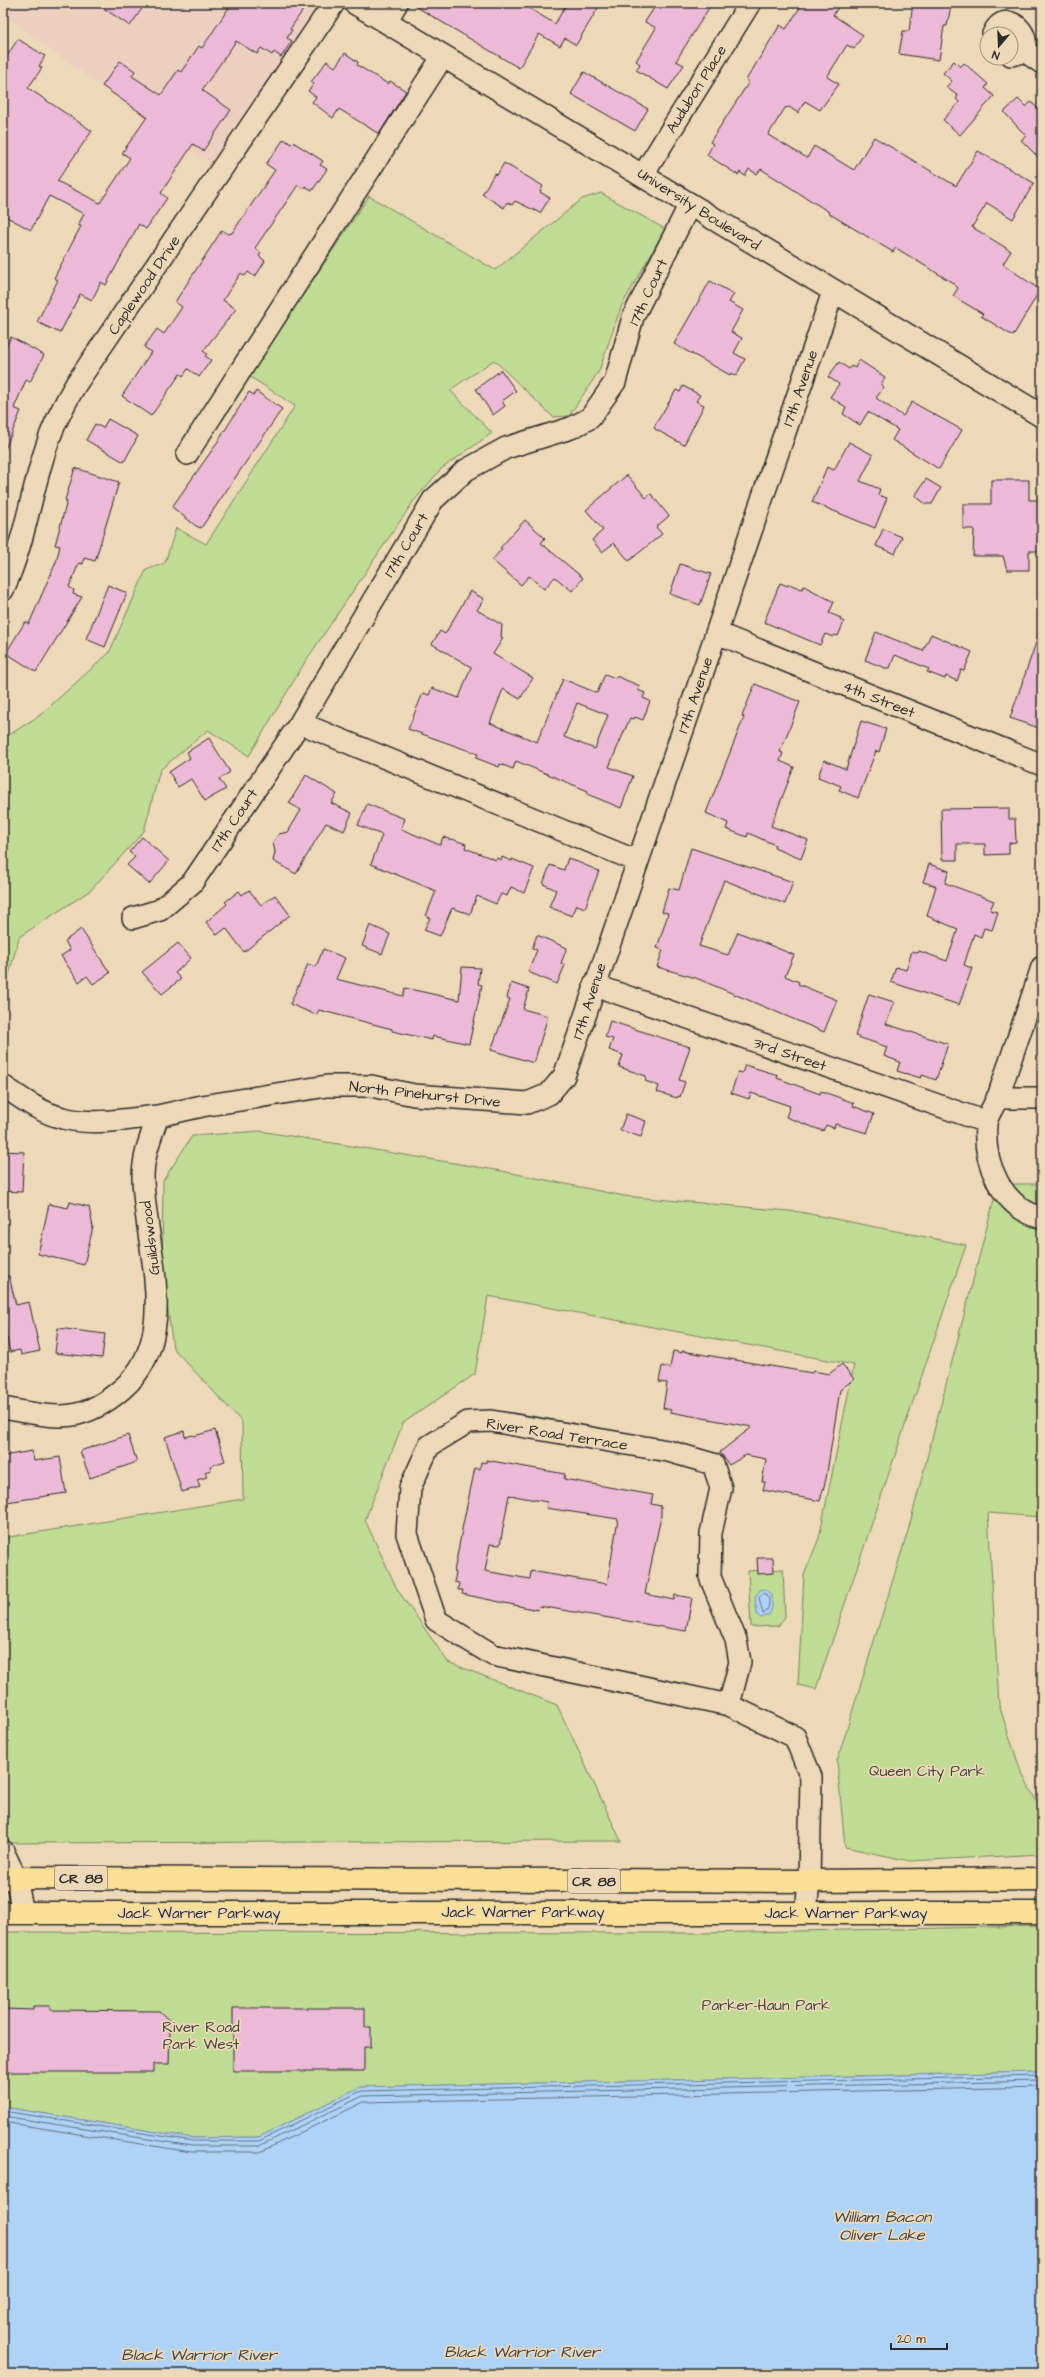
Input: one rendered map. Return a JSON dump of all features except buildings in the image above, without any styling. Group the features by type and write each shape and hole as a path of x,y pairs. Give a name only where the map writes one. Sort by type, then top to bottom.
{"main road":[{"name":"University Boulevard","path":"355,3 643,175 833,292 1042,416"},
{"name":"Jack Warner Parkway","path":"10,1878 809,1881 1042,1879"},
{"name":"Jack Warner Parkway","path":"13,1913 1042,1913"}],"street":[{"name":"Caplewood Drive","path":"3,590 19,550 47,443 60,412 76,384 334,3"},
{"path":"386,22 397,3"},
{"name":"Audubon Place","path":"643,175 750,3"},
{"path":"997,26 1004,22 1016,21 1025,28 1027,34 1027,44 1019,51"},
{"path":"1019,54 1042,63"},
{"path":"187,454 444,56"},
{"name":"17th Court","path":"133,918 160,910 192,884 300,723 433,500 466,470 506,448 570,428 590,418 615,382 633,317 690,204"},
{"name":"17th Avenue","path":"549,1094 564,1076 833,292"},
{"name":"4th Street","path":"717,633 1042,765"},
{"path":"300,723 638,860"},
{"path":"1042,967 997,1098 986,1122 988,1159 998,1184 1016,1204 1042,1218"},
{"name":"3rd Street","path":"594,985 986,1122"},
{"path":"3,1086 34,1106 62,1118 92,1122 158,1116"},
{"name":"North Pinehurst Drive","path":"158,1116 202,1106 327,1086 372,1086 414,1095 504,1103 527,1103 549,1094"},
{"path":"997,1098 1042,1098"},
{"name":"Guildswood","path":"3,1408 46,1416 72,1417 94,1410 111,1399 127,1385 142,1367 150,1349 156,1326 155,1281 143,1177 147,1146 158,1116"},
{"name":"River Road Terrace","path":"729,1705 740,1662 736,1640 710,1577 711,1533 721,1488 713,1464 668,1451 491,1421 468,1422 429,1446 410,1488 407,1534 436,1620 493,1655 729,1705 795,1737 811,1777 809,1881 806,1913"},
{"path":"3,1851 10,1878 13,1913"}],"shaded area":[{"path":"3,3 323,3 212,166 3,15"}],"green space":[{"path":"601,193 665,229 621,307 599,371 569,416 553,417 494,360 450,390 492,433 441,469 413,502 305,662 249,756 208,730 160,770 144,831 91,890 19,937 3,998 3,739 40,715 109,653 146,570 165,563 176,528 206,544 295,406 249,376 369,196 495,270 582,199"},
{"path":"260,1131 502,1171 624,1196 800,1212 966,1245 816,1689 798,1685 804,1575 819,1538 854,1365 488,1296 475,1374 403,1423 365,1520 397,1589 448,1662 557,1705 621,1841 3,1843 3,1538 243,1499 242,1422 173,1348 162,1267 163,1181 192,1136"},
{"name":"Queen City Park","path":"998,1184 1042,1184 1042,1517 988,1513 999,1705 1021,1772 1042,1812 1042,1854 910,1861 845,1847 837,1761 908,1531"},
{"path":"783,1569 785,1617 778,1626 751,1627 748,1571"},
{"name":"River Road Park West","path":"1042,1926 1042,2072 360,2087 259,2137 193,2138 3,2107 3,1932 701,1933"}],"water":[{"path":"764,1589 772,1594 772,1608 769,1615 761,1618 757,1615 755,1597 760,1590"},
{"name":"William Bacon Oliver Lake","path":"1042,2072 1042,2374 3,2374 3,2107 193,2138 259,2137 360,2087"}],"park label":[{"name":"Parker-Haun Park","path":"766,2005"}],"water label":[{"name":"Black Warrior River","path":"522,2351"},
{"name":"Black Warrior River","path":"199,2354"}]}
